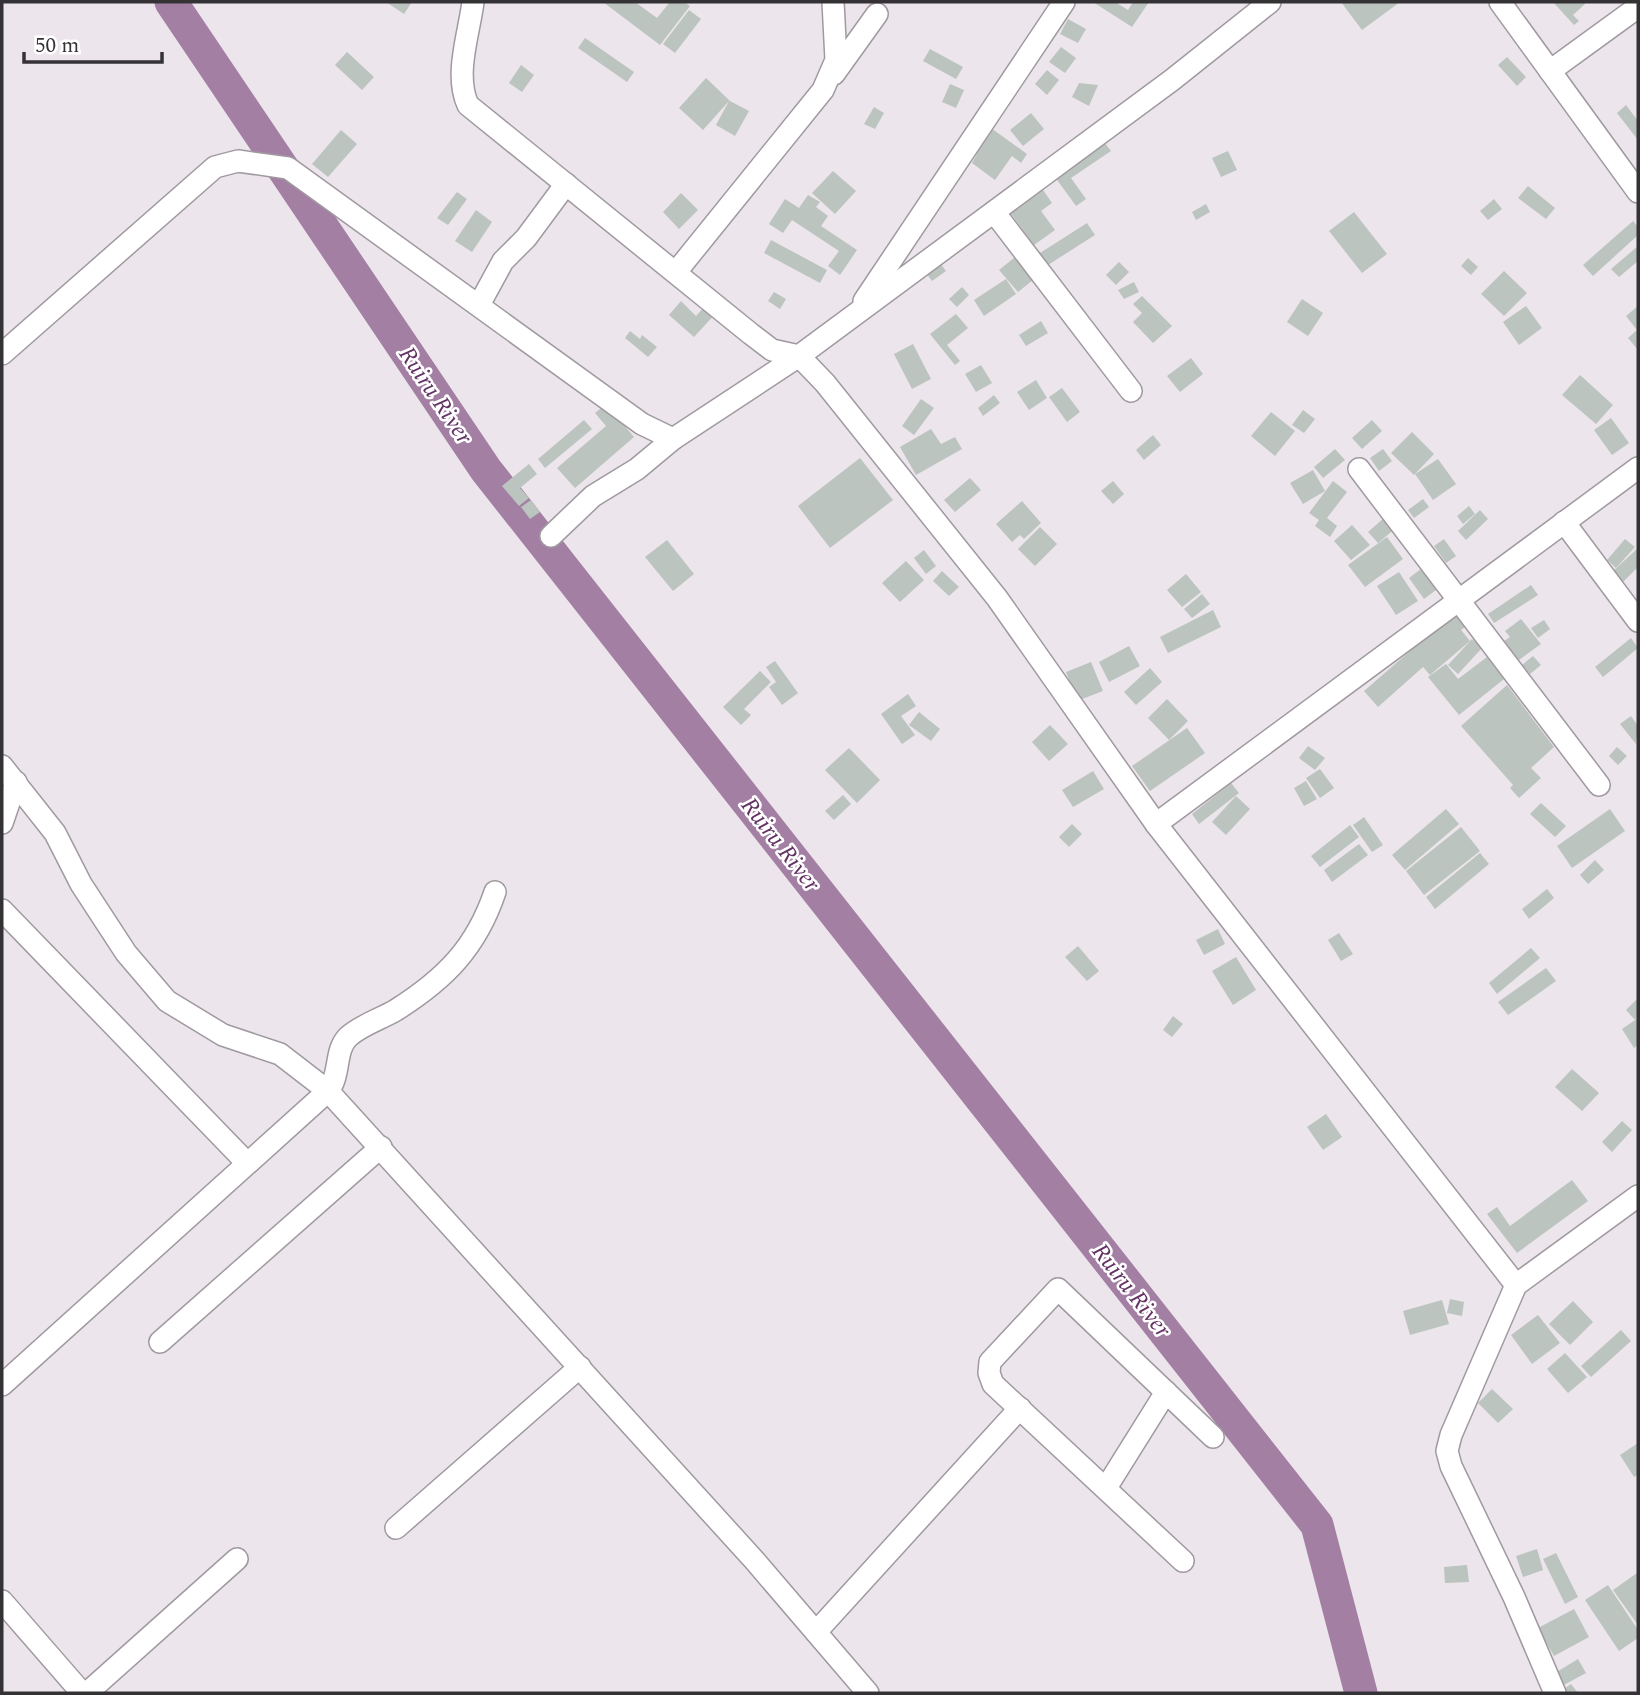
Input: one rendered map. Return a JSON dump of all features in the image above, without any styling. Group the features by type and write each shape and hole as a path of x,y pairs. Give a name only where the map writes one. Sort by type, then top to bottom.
{"street":[{"path":"473,2 462,79 462,92 468,105 772,350 799,356 825,383 997,598 1156,824 1516,1285"},
{"path":"822,90 836,60 833,2"},
{"path":"855,315 1064,2"},
{"path":"551,536 593,496 637,469 673,439 799,356 1172,80 1270,2"},
{"path":"1500,2 1638,192"},
{"path":"1550,71 1638,7"},
{"path":"676,272 822,90 877,14"},
{"path":"2,354 215,167 238,161 288,168 642,424 673,439"},
{"path":"479,304 503,261 526,238 566,184"},
{"path":"994,212 1131,391"},
{"path":"1156,824 1638,468"},
{"path":"1359,469 1599,785"},
{"path":"1564,522 1638,621"},
{"path":"2,823 9,774"},
{"path":"9,774 55,833 81,884 126,953 167,1001 223,1035 280,1054 328,1091 580,1367 868,1693"},
{"path":"2,1385 328,1091 337,1080 342,1045 349,1036 396,1010 440,978 468,949 485,922 495,892"},
{"path":"2,910 247,1163"},
{"path":"160,1342 381,1147"},
{"path":"1555,1693 1514,1597 1451,1466 1447,1451 1451,1435 1516,1285 1638,1196"},
{"path":"1183,1561 993,1384 989,1373 990,1362 1058,1289 1213,1437"},
{"path":"396,1528 580,1367"},
{"path":"1105,1488 1166,1392"},
{"path":"816,1632 1020,1408"},
{"path":"88,1693 237,1559"},
{"path":"2,1601 82,1693"}],"building":[{"path":"386,2 412,2 404,14"},
{"path":"603,2 635,2 657,18 670,2 684,2 690,6 660,45"},
{"path":"1093,2 1115,2 1128,10 1133,2 1149,2 1132,27"},
{"path":"1341,2 1400,2 1362,30"},
{"path":"1553,2 1587,2 1573,15 1579,21 1574,25"},
{"path":"689,10 701,19 675,53 663,44"},
{"path":"1068,19 1086,29 1078,43 1060,34"},
{"path":"585,38 634,72 627,82 578,48"},
{"path":"1061,47 1076,58 1065,73 1049,62"},
{"path":"930,49 963,67 956,79 923,61"},
{"path":"347,52 374,77 362,90 335,65"},
{"path":"1507,57 1526,77 1517,86 1498,65"},
{"path":"521,65 534,75 522,92 509,83"},
{"path":"1047,70 1059,80 1047,95 1035,84"},
{"path":"706,78 730,101 749,111 735,136 716,125 729,101 703,130 679,108"},
{"path":"1079,83 1098,85 1089,106 1072,97"},
{"path":"950,84 964,90 956,108 942,102"},
{"path":"1626,105 1638,121 1638,140 1617,113"},
{"path":"874,107 884,113 875,129 864,124"},
{"path":"1031,113 1044,129 1023,146 1010,130"},
{"path":"991,128 1027,154 1021,163 1012,156 995,180 972,163"},
{"path":"341,130 357,144 328,177 312,164"},
{"path":"1104,142 1111,151 1071,178 1086,199 1076,206 1055,177"},
{"path":"1228,151 1237,170 1221,177 1212,158"},
{"path":"833,171 856,191 835,214 812,193"},
{"path":"1528,186 1555,208 1546,219 1518,198"},
{"path":"1041,187 1052,203 1041,211 1055,230 1034,245 1009,211"},
{"path":"457,192 467,199 448,225 437,218"},
{"path":"681,193 698,210 679,229 663,212"},
{"path":"808,195 820,202 816,207 828,216 821,226 857,250 840,275 828,266 839,251 792,220 783,233 769,224 785,199 799,208"},
{"path":"1494,199 1502,209 1488,220 1480,211"},
{"path":"1206,204 1210,212 1196,220 1192,212"},
{"path":"476,210 492,222 472,252 455,241"},
{"path":"1354,212 1387,254 1362,273 1329,231"},
{"path":"1633,221 1638,227 1638,235 1593,276 1583,265"},
{"path":"1087,223 1095,235 1048,265 1040,253"},
{"path":"771,240 827,270 820,283 764,253"},
{"path":"1638,246 1638,261 1619,277 1611,269"},
{"path":"1015,257 1033,280 1018,292 999,270"},
{"path":"1468,258 1478,267 1471,275 1461,266"},
{"path":"1119,262 1129,272 1116,285 1106,275"},
{"path":"940,263 946,271 932,281 926,273"},
{"path":"1504,271 1527,293 1504,316 1481,294"},
{"path":"1006,279 1016,294 984,316 974,300"},
{"path":"1134,282 1139,292 1124,299 1118,290"},
{"path":"962,287 969,295 957,307 949,299"},
{"path":"774,292 786,299 780,309 768,301"},
{"path":"1142,296 1172,326 1153,343 1133,322 1142,313 1133,304"},
{"path":"1302,299 1323,313 1308,336 1287,322"},
{"path":"681,301 696,316 707,304 717,312 694,337 669,315"},
{"path":"1526,306 1542,328 1519,345 1503,322"},
{"path":"1638,306 1638,350 1628,338 1637,330 1626,316"},
{"path":"956,314 968,328 947,345 960,361 955,365 930,334"},
{"path":"1041,321 1048,333 1026,346 1019,335"},
{"path":"630,331 640,339 642,335 657,347 648,357 625,338"},
{"path":"913,344 931,379 912,389 894,354"},
{"path":"1191,358 1203,374 1180,392 1167,376"},
{"path":"981,365 992,383 976,392 965,374"},
{"path":"1580,375 1613,405 1596,424 1562,395"},
{"path":"1036,380 1047,398 1029,410 1017,392"},
{"path":"1062,388 1080,412 1067,422 1049,397"},
{"path":"994,395 1000,403 983,416 978,408"},
{"path":"921,399 934,408 914,435 902,426"},
{"path":"606,404 634,437 575,488 557,468 606,426 595,413"},
{"path":"1303,410 1315,419 1304,433 1292,425"},
{"path":"1271,412 1295,431 1275,456 1251,436"},
{"path":"1611,418 1629,443 1612,455 1594,430"},
{"path":"584,420 592,429 545,468 538,459"},
{"path":"1372,420 1382,431 1362,449 1352,438"},
{"path":"931,429 941,444 955,437 962,449 916,475 900,447"},
{"path":"1412,432 1434,454 1414,475 1391,453"},
{"path":"1153,435 1161,445 1144,460 1136,450"},
{"path":"1335,449 1345,460 1323,478 1314,467"},
{"path":"1383,449 1392,461 1379,471 1370,458"},
{"path":"860,458 893,500 830,548 798,506"},
{"path":"1438,459 1456,484 1433,500 1415,474"},
{"path":"529,464 537,474 520,488 529,498 519,506 502,486"},
{"path":"1313,470 1325,491 1303,504 1290,483"},
{"path":"970,478 981,490 955,512 944,500"},
{"path":"1113,481 1124,494 1113,504 1101,491"},
{"path":"1333,481 1347,492 1327,518 1337,526 1330,537 1315,526 1319,520 1309,513"},
{"path":"1423,499 1429,507 1414,518 1408,510"},
{"path":"531,500 540,512 530,519 521,507"},
{"path":"1022,501 1041,523 1024,539 1020,535 1012,542 996,524"},
{"path":"1469,506 1475,514 1463,524 1457,516"},
{"path":"1480,510 1488,519 1466,540 1458,531"},
{"path":"1385,517 1396,528 1378,543 1368,532"},
{"path":"1352,525 1370,545 1351,560 1334,541"},
{"path":"1040,527 1057,544 1035,566 1018,549"},
{"path":"1387,537 1403,559 1365,587 1348,565"},
{"path":"1444,539 1456,556 1446,563 1434,546"},
{"path":"1625,539 1635,547 1616,568 1607,560"},
{"path":"667,540 694,574 673,591 645,557"},
{"path":"1638,548 1638,567 1623,582 1613,571"},
{"path":"924,550 936,566 926,574 914,558"},
{"path":"906,561 924,580 900,602 882,583"},
{"path":"1425,566 1440,587 1424,599 1409,578"},
{"path":"942,571 959,587 949,596 933,581"},
{"path":"1399,572 1418,601 1396,615 1377,586"},
{"path":"1186,574 1201,592 1182,607 1167,590"},
{"path":"1531,585 1538,595 1494,623 1488,614"},
{"path":"1202,594 1210,604 1192,618 1184,609"},
{"path":"1213,610 1221,627 1168,653 1160,637"},
{"path":"1454,613 1466,626 1461,630 1470,641 1430,675 1423,667 1378,707 1364,691"},
{"path":"1521,619 1541,644 1519,660 1504,641 1510,637 1505,631"},
{"path":"1544,620 1550,629 1538,638 1531,628"},
{"path":"1631,638 1638,648 1603,677 1595,667"},
{"path":"1472,639 1482,648 1458,674 1448,665"},
{"path":"1129,646 1140,666 1109,682 1099,662"},
{"path":"1533,656 1541,665 1530,674 1522,665"},
{"path":"1487,657 1504,679 1459,715 1428,677 1446,664 1458,679"},
{"path":"775,661 798,693 782,705 769,687 776,682 766,667"},
{"path":"1091,662 1103,691 1077,701 1066,672"},
{"path":"1150,668 1162,682 1136,705 1124,692"},
{"path":"760,671 771,682 744,709 751,715 741,725 723,707"},
{"path":"1507,685 1554,747 1531,768 1541,778 1519,798 1510,788 1513,785 1461,726"},
{"path":"908,694 916,706 901,716 915,735 902,744 881,714"},
{"path":"1167,699 1188,721 1169,740 1148,718"},
{"path":"919,712 940,729 931,741 909,725"},
{"path":"1631,716 1638,726 1636,744 1620,724"},
{"path":"1050,725 1068,744 1049,761 1032,742"},
{"path":"1187,728 1205,753 1150,791 1132,766"},
{"path":"1308,746 1325,758 1315,770 1299,758"},
{"path":"1617,747 1627,756 1618,765 1609,756"},
{"path":"849,748 880,780 857,803 825,770"},
{"path":"1320,769 1334,788 1320,798 1306,778"},
{"path":"1093,771 1104,789 1073,807 1062,790"},
{"path":"1306,781 1317,799 1304,806 1294,788"},
{"path":"1231,783 1239,793 1199,824 1192,814"},
{"path":"843,795 851,804 834,820 825,811"},
{"path":"1236,796 1250,809 1226,835 1212,822"},
{"path":"1541,803 1566,826 1555,837 1530,814"},
{"path":"1446,809 1459,824 1405,870 1392,855"},
{"path":"1610,809 1625,831 1572,868 1557,846"},
{"path":"1364,817 1383,845 1372,852 1353,825"},
{"path":"1072,824 1082,834 1069,847 1059,837"},
{"path":"1350,825 1359,837 1320,867 1311,856"},
{"path":"1461,827 1480,851 1424,895 1406,871"},
{"path":"1359,844 1368,855 1332,882 1324,870"},
{"path":"1480,853 1489,864 1435,909 1426,897"},
{"path":"1595,860 1604,870 1588,884 1580,875"},
{"path":"1547,889 1554,898 1529,919 1522,909"},
{"path":"1218,929 1225,944 1204,955 1196,940"},
{"path":"1339,933 1353,954 1341,961 1328,940"},
{"path":"1078,946 1099,971 1087,981 1065,957"},
{"path":"1531,948 1540,958 1497,994 1489,983"},
{"path":"1236,957 1256,990 1233,1005 1212,971"},
{"path":"1546,968 1556,981 1508,1015 1498,1002"},
{"path":"1638,998 1638,1016 1635,1020 1626,1010"},
{"path":"1173,1016 1183,1024 1172,1037 1163,1030"},
{"path":"1638,1018 1638,1045 1634,1048 1622,1029"},
{"path":"1572,1069 1599,1093 1582,1111 1555,1087"},
{"path":"1326,1114 1342,1137 1323,1150 1307,1127"},
{"path":"1622,1121 1632,1130 1612,1152 1602,1142"},
{"path":"1572,1180 1588,1201 1517,1253 1487,1214 1497,1207 1510,1226"},
{"path":"1450,1299 1464,1302 1462,1316 1447,1313"},
{"path":"1442,1300 1449,1324 1410,1335 1403,1311"},
{"path":"1573,1301 1593,1322 1570,1345 1549,1324"},
{"path":"1538,1315 1560,1343 1532,1364 1511,1335"},
{"path":"1621,1330 1631,1341 1591,1377 1581,1366"},
{"path":"1565,1353 1587,1377 1568,1393 1547,1369"},
{"path":"1492,1389 1513,1409 1498,1423 1478,1403"},
{"path":"1638,1443 1638,1475 1634,1477 1620,1455"},
{"path":"1537,1549 1543,1570 1523,1577 1516,1556"},
{"path":"1556,1553 1578,1597 1565,1604 1543,1559"},
{"path":"1467,1565 1469,1582 1445,1583 1444,1567"},
{"path":"1637,1573 1638,1575 1638,1625 1613,1590"},
{"path":"1608,1585 1638,1630 1638,1638 1619,1651 1585,1600"},
{"path":"1574,1609 1589,1637 1554,1656 1538,1628"},
{"path":"1578,1659 1586,1673 1562,1686 1555,1673"},
{"path":"1571,1684 1578,1693 1567,1693 1564,1689"}],"waterway":[{"name":"Ruiru River","path":"171,2 486,470 1317,1525 1361,1693"}]}
